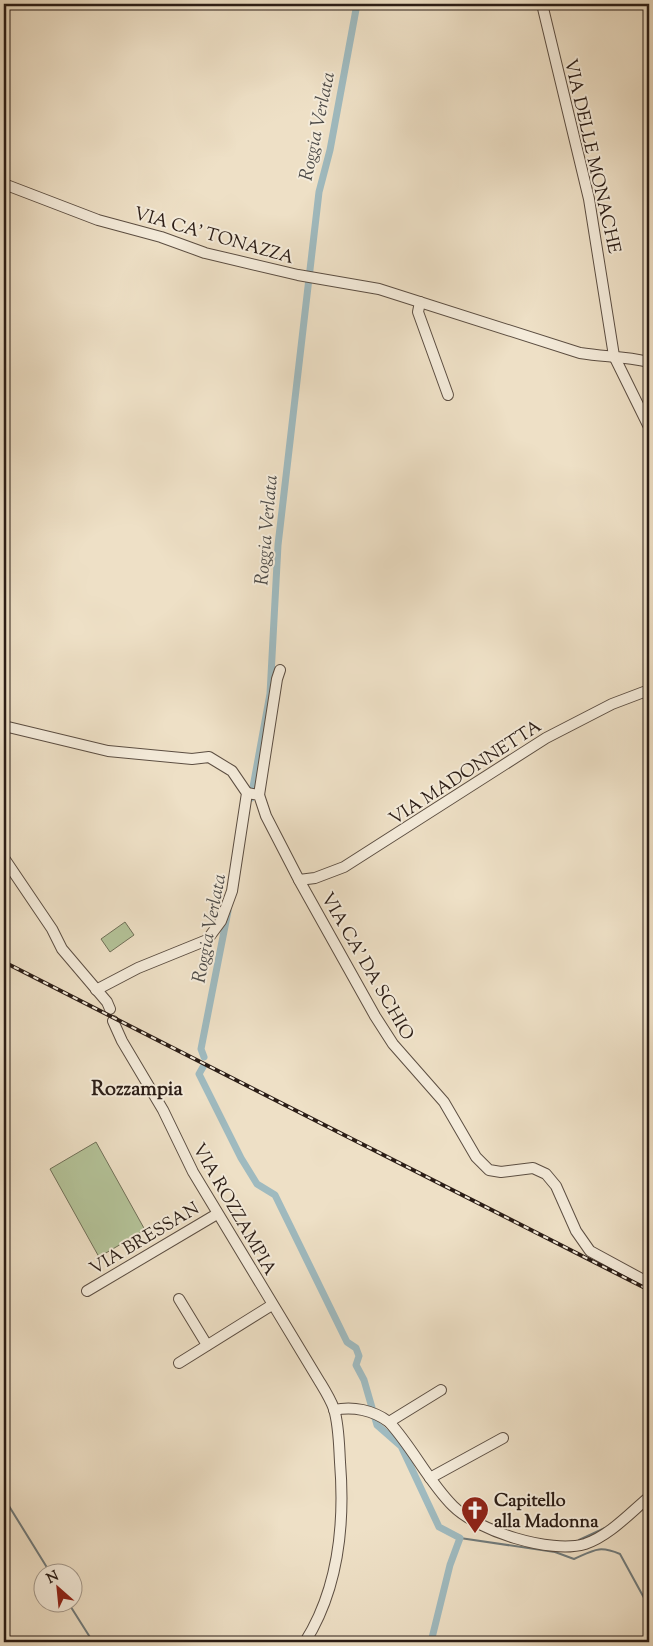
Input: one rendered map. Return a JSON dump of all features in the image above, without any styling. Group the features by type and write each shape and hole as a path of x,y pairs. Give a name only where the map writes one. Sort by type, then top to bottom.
{"street":[{"name":"VIA DELLE MONACHE","path":"542,4 589,200 614,356 649,427"},
{"name":"VIA CA' TONAZZA","path":"4,184 98,220 161,237 205,252 308,276 379,289 580,353 649,362"},
{"path":"420,302 418,312 448,395"},
{"path":"96,990 138,968 207,940 221,921 232,890 280,670"},
{"name":"VIA MADONNETTA","path":"300,880 315,878 344,867 546,738 594,712 649,690"},
{"path":"4,726 108,751 192,759 209,757 232,770 252,794"},
{"name":"VIA CA' DA SCHIO","path":"252,794 266,816 375,1016 393,1044 444,1102 476,1157 490,1170 500,1172 533,1168 546,1174 556,1186 576,1231 590,1251 649,1283"},
{"path":"4,858 52,929 62,949 108,1002 110,1009"},
{"name":"VIA ROZZAMPIA","path":"113,1021 122,1041 163,1110 193,1172 318,1379 334,1410 338,1432 343,1491 341,1536 338,1558 326,1596 314,1628 305,1642"},
{"name":"VIA BRESSAN","path":"87,1291 217,1214"},
{"path":"179,1299 207,1345"},
{"path":"179,1363 272,1305"},
{"path":"389,1422 442,1390"},
{"path":"334,1410 346,1408 374,1413 389,1422 454,1508 499,1534 562,1546 584,1544 605,1533 649,1497"},
{"path":"430,1478 503,1438"}],"green space":[{"path":"125,922 134,935 110,952 101,939"},
{"path":"96,1142 145,1230 99,1257 50,1169"}],"waterway":[{"name":"Roggia Verlata","path":"251,798 270,694 278,545 319,192 330,150 357,4"},
{"name":"Roggia Verlata","path":"204,1057 201,1049 228,911"},
{"name":"Roggia Verlata","path":"203,1067 199,1074 241,1158 257,1184 275,1195 347,1342 356,1348 359,1356 356,1365 364,1380 377,1425 401,1446 439,1527 460,1538 450,1565 431,1642"},
{"path":"4,1498 45,1564"},
{"path":"579,1540 605,1528"},
{"path":"460,1538 555,1552 574,1559 601,1549 613,1551 620,1554 649,1607"},
{"path":"75,1614 93,1642"}],"railway":[{"path":"4,962 649,1290"}],"place":[{"name":"Capitello alla Madonna","path":"475,1534"}],"district":[{"name":"Rozzampia","path":"137,1088"}]}
